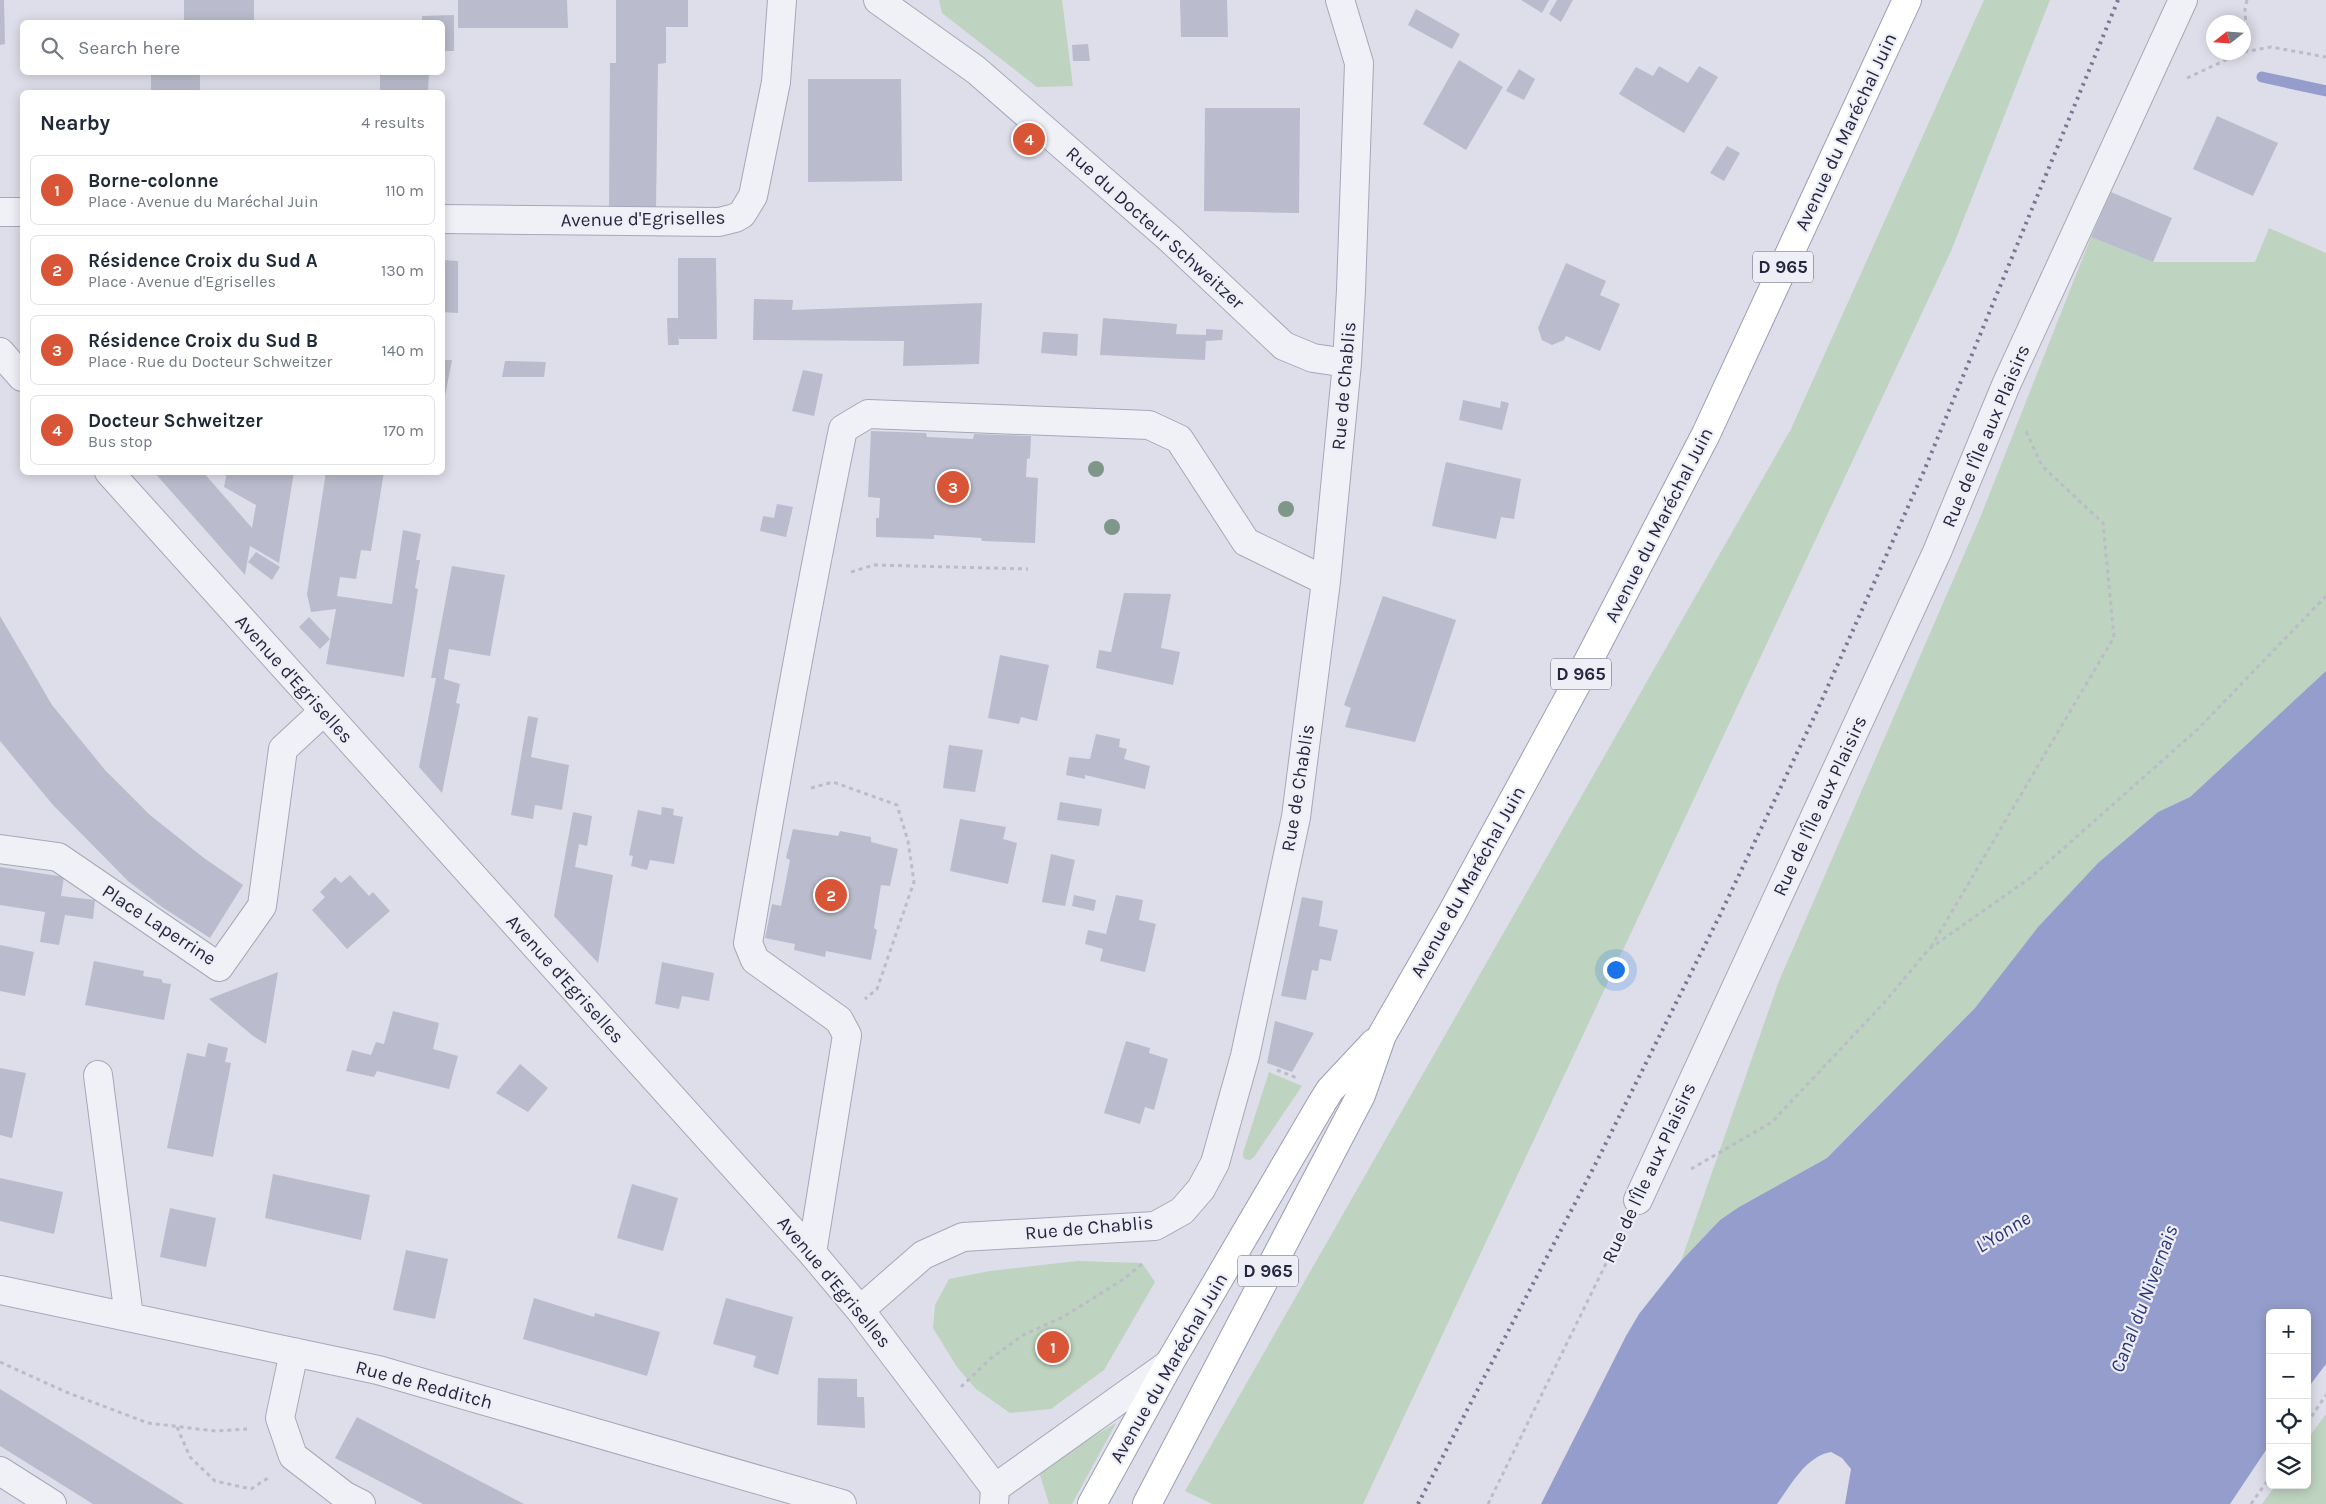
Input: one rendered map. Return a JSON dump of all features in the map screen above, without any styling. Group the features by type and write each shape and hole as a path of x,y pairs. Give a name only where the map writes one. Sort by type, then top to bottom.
{"main road":[{"name":"Avenue du Maréchal Juin","path":"1147,1504 1361,1095 1382,1035 1452,913 1573,690 1702,443 1907,0"},
{"name":"Avenue du Maréchal Juin","path":"1092,1504 1169,1364 1323,1101 1330,1090 1382,1035"}],"street":[{"name":"Avenue d'Egriselles","path":"445,219 719,222 742,214 754,196 763,157 776,82 782,0"},
{"name":"Rue du Docteur Schweitzer","path":"878,0 976,70 1169,238 1284,346 1314,358 1347,363"},
{"name":"Rue de Chablis","path":"860,1310 923,1255 963,1236 1155,1226 1182,1211 1201,1189 1215,1163 1245,1056 1296,817 1326,581 1347,363 1359,62 1340,0"},
{"name":"Rue de l'Île aux Plaisirs","path":"1638,1200 1937,552 2006,385 2183,0"},
{"path":"0,212 20,212"},
{"path":"0,352 20,375"},
{"path":"812,1253 847,1036 839,1020 755,960 748,942 812,583 844,429 868,414 1149,424 1179,439 1246,542 1326,581"},
{"name":"Avenue d'Egriselles","path":"112,475 812,1253 860,1310 938,1410 994,1496"},
{"name":"Place Laperrine","path":"0,849 58,858 219,967 262,906 283,749 324,711"},
{"path":"98,1075 129,1317"},
{"name":"Rue de Redditch","path":"0,1290 378,1370 842,1504"},
{"path":"294,1352 280,1418 293,1456 345,1496 361,1504"},
{"path":"994,1496 1169,1364"},
{"path":"0,1471 52,1504"}],"path":[{"path":"2245,15 2247,0"},
{"path":"2251,51 2271,47 2326,57"},
{"path":"2137,101 2227,60"},
{"path":"1688,1171 1772,1122 1882,1004 1929,949 2114,637 2103,523 2042,466 2006,385"},
{"path":"812,583 874,565 1028,569"},
{"path":"1929,949 2030,878 2190,735 2326,596"},
{"path":"772,799 833,782 897,805 908,841 914,882 877,989 839,1020"},
{"path":"1269,1066 1303,1080"},
{"name":"Rue de l'Île aux Plaisirs","path":"1488,1504 1638,1200"},
{"path":"938,1410 990,1359 1023,1335 1063,1317 1124,1279 1154,1253 1155,1226"},
{"path":"0,1362 66,1392 148,1423 215,1431 282,1426"},
{"path":"2311,1417 2326,1396"},
{"path":"177,1427 190,1457 215,1481 251,1488 266,1479 293,1456"},
{"path":"2252,1504 2266,1483"}],"green space":[{"path":"939,0 1062,0 1073,86 1037,87 942,13"},
{"path":"1984,0 2050,0 1951,251 1363,1504 1212,1504 1185,1491 1791,429"},
{"path":"2269,228 2326,253 2326,671 2190,797 2158,812 2098,863 2038,927 1975,1008 1827,1158 1739,1207 1720,1220 1681,1261 1779,981 1980,518 2091,237 2153,262 2255,262"},
{"path":"1269,1072 1302,1086 1254,1157 1250,1160 1244,1159 1243,1153"},
{"path":"1077,1261 1142,1263 1155,1282 1104,1370 1051,1409 1010,1413 976,1389 957,1367 933,1328 935,1305 949,1279 990,1271"},
{"path":"2326,1414 2326,1504 2262,1504 2273,1489 2311,1489 2311,1435"},
{"path":"1116,1423 1072,1504 1049,1504 1040,1475 1052,1461"}],"water":[{"path":"2326,671 2326,1364 2311,1384 2311,1309 2266,1309 2266,1450 2230,1504 1845,1504 1851,1469 1842,1458 1831,1452 1814,1459 1807,1465 1777,1504 1541,1504 1626,1336 1639,1314 1681,1261 1720,1220 1739,1207 1827,1158 1975,1008 2038,927 2098,863 2158,812 2190,797"}],"building":[{"path":"0,0 4,0 5,44 0,45"},
{"path":"184,0 254,0 254,20 184,20"},
{"path":"458,0 567,0 568,28 458,28"},
{"path":"616,0 688,0 688,27 666,27 666,63 658,64 656,209 609,209 610,63 616,63"},
{"path":"1180,0 1227,0 1228,37 1181,37"},
{"path":"1521,0 1549,0 1542,13"},
{"path":"1557,0 1573,0 1561,22 1549,14"},
{"path":"1416,9 1460,34 1452,49 1408,25"},
{"path":"454,15 454,51 445,51 445,20 422,20 422,16"},
{"path":"1088,44 1090,61 1073,61 1072,45"},
{"path":"1459,60 1503,87 1466,150 1423,124"},
{"path":"1659,66 1688,83 1699,66 1718,77 1684,133 1619,94 1636,67 1653,76"},
{"path":"1519,69 1535,79 1524,100 1506,91"},
{"path":"151,75 200,75 200,90 151,90"},
{"path":"380,75 429,75 428,90 380,90"},
{"path":"808,79 901,79 902,181 808,182"},
{"path":"1205,108 1300,108 1299,213 1204,211"},
{"path":"2217,116 2278,143 2253,196 2193,169"},
{"path":"1727,146 1740,153 1724,181 1710,173"},
{"path":"2111,192 2172,218 2153,262 2091,237"},
{"path":"678,258 716,258 717,339 679,339 678,333 679,345 668,345 667,318 678,318"},
{"path":"445,260 458,261 458,313 445,312"},
{"path":"1566,263 1606,281 1600,295 1620,304 1600,351 1566,336 1564,340 1552,345 1542,340 1538,328"},
{"path":"754,299 793,300 792,310 982,303 979,364 903,366 904,341 753,340"},
{"path":"1103,318 1177,324 1176,334 1206,335 1206,329 1223,330 1222,340 1206,341 1205,360 1100,355"},
{"path":"1043,332 1078,334 1077,356 1041,353"},
{"path":"445,360 452,360 445,396"},
{"path":"505,361 546,362 544,377 502,377"},
{"path":"803,370 823,374 814,416 792,411"},
{"path":"1463,400 1500,408 1501,401 1509,403 1502,430 1459,420"},
{"path":"871,431 926,433 927,437 973,439 974,434 1031,436 1030,458 1027,459 1026,477 1038,478 1035,543 982,541 981,538 934,535 934,539 876,537 876,518 879,518 880,498 868,497"},
{"path":"1446,462 1521,479 1514,519 1501,517 1496,539 1432,526"},
{"path":"157,475 206,475 252,528 256,505 224,487 226,475 294,475 279,563 250,546 245,575"},
{"path":"326,475 384,475 371,551 361,550 356,579 340,577 337,596 392,604 403,530 421,534 416,560 420,560 415,588 418,589 404,677 326,664 336,609 311,612 307,594"},
{"path":"777,504 793,507 786,537 760,531 763,516 774,518"},
{"path":"256,552 280,567 272,580 248,562"},
{"path":"452,566 505,575 490,656 449,649 444,679 460,684 456,703 460,704 442,793 419,767 436,678 431,678"},
{"path":"1124,593 1171,594 1161,648 1180,652 1173,685 1096,668 1099,650 1111,652"},
{"path":"1383,596 1456,620 1415,742 1345,727 1351,708 1344,705"},
{"path":"0,616 52,705 105,770 150,815 204,858 243,885 210,938 162,907 128,881 53,805 0,741"},
{"path":"309,617 330,639 320,649 299,627"},
{"path":"1000,655 1049,665 1037,721 1021,717 1019,724 988,718"},
{"path":"528,716 538,718 531,757 569,765 562,810 535,805 533,819 511,815"},
{"path":"1096,734 1120,739 1119,747 1127,749 1124,759 1150,766 1145,789 1085,775 1085,779 1066,775 1069,757 1090,759"},
{"path":"949,745 983,750 975,792 943,788"},
{"path":"1060,802 1102,809 1099,826 1057,820"},
{"path":"662,807 674,809 673,815 683,817 674,864 650,860 647,870 631,866 633,856 629,855 638,810 661,815"},
{"path":"573,812 592,816 587,846 579,844 575,867 613,875 598,963 554,916"},
{"path":"960,819 1006,827 1003,839 1017,843 1008,884 950,871"},
{"path":"793,829 838,836 840,831 871,837 871,842 898,849 890,886 881,885 874,928 877,930 871,960 826,951 825,957 794,950 795,944 765,938 772,904 781,906 790,860 786,858"},
{"path":"1051,854 1075,860 1065,906 1042,902"},
{"path":"0,867 64,877 61,896 95,900 93,919 65,915 59,945 40,942 45,912 0,905"},
{"path":"350,875 369,896 373,892 390,911 347,949 312,910 325,897 320,892 335,877 341,883"},
{"path":"1074,895 1096,900 1094,911 1072,906"},
{"path":"1116,895 1143,900 1139,920 1156,924 1145,972 1100,961 1103,949 1085,944 1088,930 1106,934"},
{"path":"1302,897 1323,901 1319,926 1338,930 1331,961 1320,959 1318,971 1312,970 1306,1000 1281,996"},
{"path":"0,945 34,952 25,996 0,991"},
{"path":"94,961 144,971 143,976 161,979 163,983 171,984 164,1020 85,1005"},
{"path":"662,962 714,973 709,1001 682,996 679,1009 655,1004"},
{"path":"278,972 266,1044 253,1036 209,999"},
{"path":"393,1011 439,1023 433,1049 458,1056 449,1089 377,1071 374,1077 346,1071 352,1050 371,1055 376,1042 384,1044"},
{"path":"1275,1021 1314,1033 1292,1072 1267,1063"},
{"path":"1126,1041 1150,1048 1149,1053 1168,1059 1154,1110 1145,1107 1140,1124 1104,1113"},
{"path":"208,1043 228,1048 225,1062 231,1063 213,1157 167,1148 187,1053 205,1057"},
{"path":"520,1064 548,1088 528,1112 496,1093"},
{"path":"0,1068 26,1073 12,1138 0,1135"},
{"path":"273,1174 370,1195 361,1240 265,1218"},
{"path":"0,1178 63,1192 54,1234 0,1221"},
{"path":"632,1184 678,1198 663,1251 617,1238"},
{"path":"170,1208 216,1218 206,1267 160,1257"},
{"path":"406,1250 448,1259 435,1319 393,1310"},
{"path":"534,1298 594,1317 595,1313 660,1332 647,1376 523,1339"},
{"path":"726,1298 793,1317 778,1375 753,1367 756,1356 713,1344"},
{"path":"818,1378 857,1379 857,1397 864,1397 865,1428 817,1425"},
{"path":"0,1389 184,1504 93,1504 0,1446"},
{"path":"357,1417 524,1504 423,1504 335,1458"}],"waterway":[{"path":"2262,77 2326,91"}],"railway":[{"path":"1418,1504 1595,1165 1720,915 1816,713 1924,471 2118,0"}],"place":[{"name":"Docteur Schweitzer","path":"1029,139"},
{"name":"Résidence Croix du Sud B","path":"953,487"},
{"name":"Résidence Croix du Sud A","path":"831,895"},
{"name":"Borne-colonne","path":"1053,1347"}],"water label":[{"name":"L'Yonne","path":"2003,1232"},
{"name":"Canal du Nivernais","path":"2144,1299"}]}
